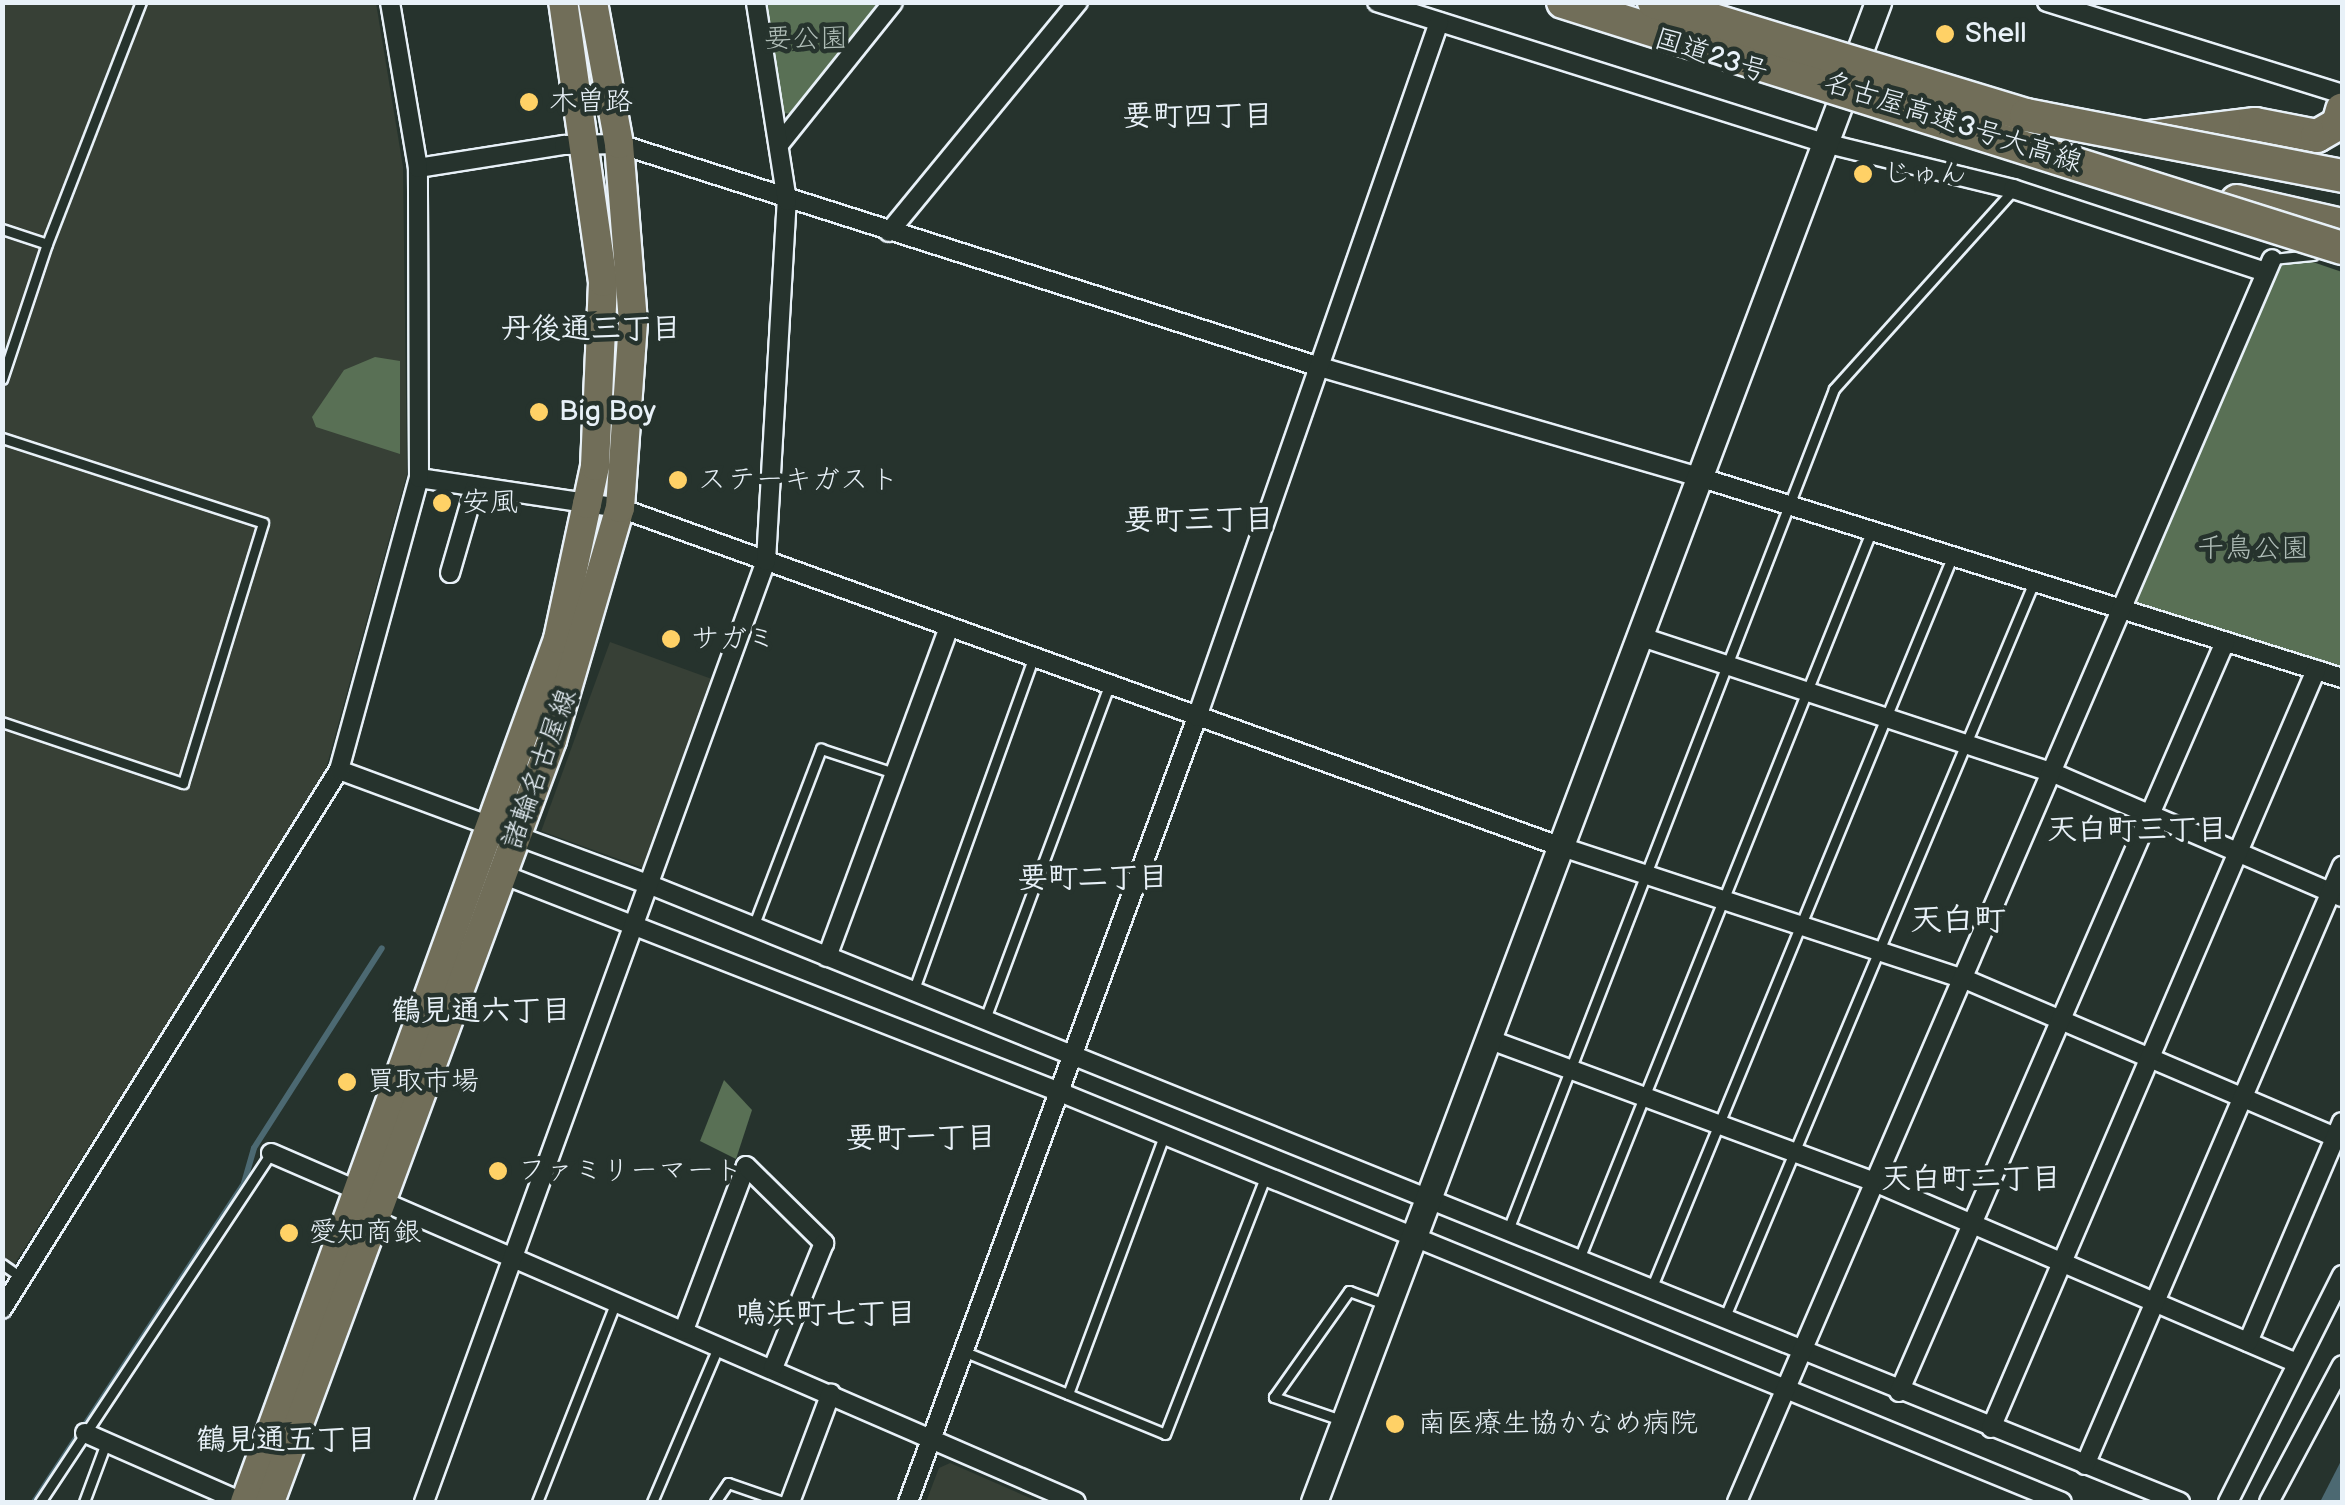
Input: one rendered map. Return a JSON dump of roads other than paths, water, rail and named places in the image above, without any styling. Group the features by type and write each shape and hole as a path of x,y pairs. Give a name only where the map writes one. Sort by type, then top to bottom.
{"highway":[{"name":"国道23号","path":"1546,2 1841,97 2042,154 2342,226"},
{"name":"名古屋高速3号大高線","path":"1563,2 2333,253"},
{"name":"名古屋高速3号大高線","path":"1654,2 2026,114 2342,176"},
{"name":"国道23号","path":"1705,2 2150,137 2342,190"},
{"path":"2150,137 2255,124 2317,136 2341,114"}],"main road":[{"name":"諸輪名古屋線","path":"244,1502 502,874 504,828 558,639 587,504 594,466 603,282 587,144 564,2"},
{"name":"諸輪名古屋線","path":"270,1502 370,1191 504,828 587,637 620,508 634,322 618,144 592,2"}],"street":[{"path":"2,1309 339,770 420,478 418,168 390,2"},
{"path":"424,1502 766,561 787,201 781,142 756,2"},
{"path":"781,142 893,2"},
{"path":"889,232 1078,2"},
{"path":"1376,2 1824,143 2013,190 2269,266 2056,774 1878,1184 1799,1353 1737,1502"},
{"path":"1314,1502 1878,2"},
{"path":"2047,2 2341,114"},
{"path":"908,1502 1062,1094 1439,22"},
{"path":"418,168 587,144 618,144 787,201 1320,367 1698,477 2342,678"},
{"path":"420,478 620,508 1559,846 1967,980 2242,1098 2340,1133 2248,1342"},
{"path":"450,573 475,487"},
{"path":"827,957 948,627"},
{"path":"1639,636 2056,774 2337,894"},
{"path":"1898,1392 2225,642"},
{"path":"1991,1428 2316,670"},
{"path":"339,770 648,884 1799,1353 2180,1502"},
{"path":"2085,1465 2242,1098 2337,894 2342,866"},
{"path":"502,874 1062,1094 1784,1392 2062,1502"},
{"path":"1488,1039 1878,1184 2297,1362"},
{"path":"271,1153 370,1191 1076,1502"},
{"path":"684,1330 746,1166 824,1243 773,1368"},
{"path":"2228,1502 2342,1276"},
{"path":"2270,1502 2342,1365"},
{"path":"786,1502 831,1393"},
{"path":"85,1433 244,1502"}],"lane":[{"path":"2,380 47,244 141,2"},
{"path":"1507,1232 1834,389 2013,190"},
{"path":"2,230 47,244"},
{"path":"2269,266 2305,252 2333,253"},
{"path":"2,438 263,524 183,783 2,722"},
{"path":"1578,1262 1872,532"},
{"path":"1650,1292 1954,556"},
{"path":"1723,1322 2034,582"},
{"path":"913,992 1033,658"},
{"path":"984,1022 1109,685"},
{"path":"753,927 821,749 895,773"},
{"path":"1068,1394 1164,1136"},
{"path":"40,1502 271,1153"},
{"path":"963,1350 1165,1434 1265,1178"},
{"path":"2,1264 22,1278"},
{"path":"1344,1421 1274,1397 1349,1291 1387,1305"},
{"path":"536,1502 616,1301"},
{"path":"652,1502 719,1345"},
{"path":"84,1502 107,1440"},
{"path":"715,1502 728,1483 786,1502"}],"water":[{"path":"2342,1459 2342,1502 2320,1502"}],"waterway":[{"path":"34,1502 244,1183 254,1148 382,948"}],"place":[{"name":"Shell","path":"1945,34"},
{"name":"木曽路","path":"529,102"},
{"name":"じゅん","path":"1863,174"},
{"name":"Big Boy","path":"539,412"},
{"name":"ステーキガスト","path":"678,480"},
{"name":"安風","path":"442,503"},
{"name":"サガミ","path":"671,639"},
{"name":"買取市場","path":"347,1082"},
{"name":"ファミリーマート","path":"498,1171"},
{"name":"愛知商銀","path":"289,1233"},
{"name":"南医療生協かなめ病院","path":"1395,1424"}],"district":[{"name":"要町四丁目","path":"1198,116"},
{"name":"丹後通三丁目","path":"591,329"},
{"name":"要町三丁目","path":"1199,520"},
{"name":"天白町三丁目","path":"2137,830"},
{"name":"要町二丁目","path":"1093,878"},
{"name":"天白町","path":"1958,921"},
{"name":"鶴見通六丁目","path":"481,1011"},
{"name":"要町一丁目","path":"921,1138"},
{"name":"天白町二丁目","path":"1971,1179"},
{"name":"鳴浜町七丁目","path":"826,1314"},
{"name":"鶴見通五丁目","path":"286,1440"}],"park label":[{"name":"要公園","path":"806,39"},
{"name":"千鳥公園","path":"2253,549"}]}
